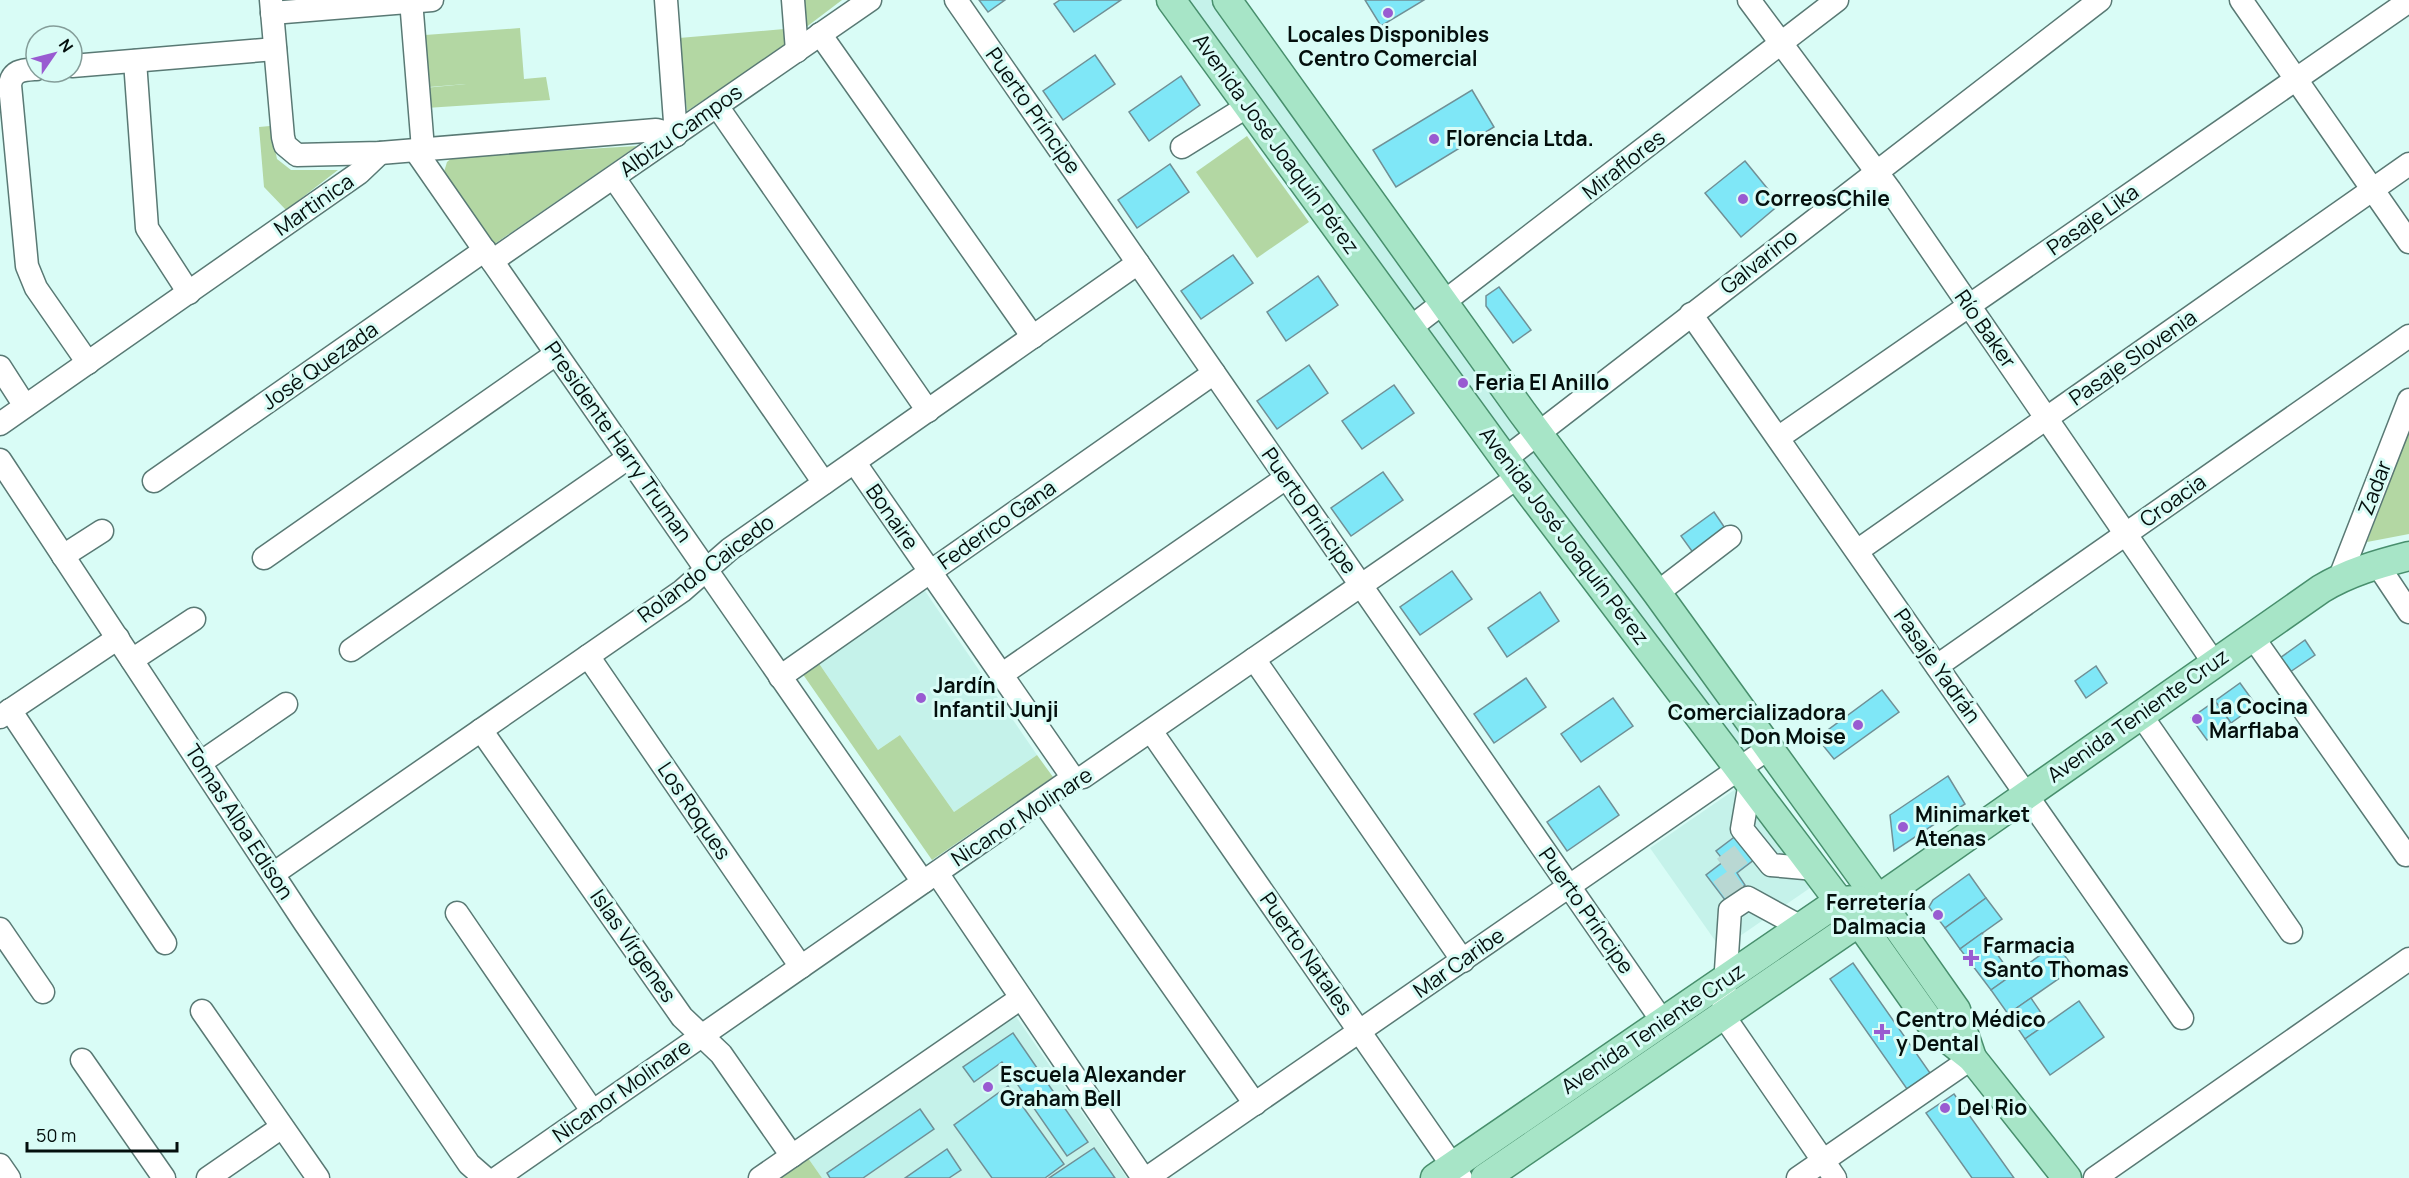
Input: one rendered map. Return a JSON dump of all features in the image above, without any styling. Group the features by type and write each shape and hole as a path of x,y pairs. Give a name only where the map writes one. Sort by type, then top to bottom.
{"main road":[{"name":"Avenida José Joaquín Pérez","path":"1171,0 1512,468 1839,901 1859,922 1934,1028 1972,1058 2062,1176"},
{"name":"Avenida José Joaquín Pérez","path":"1227,0 1538,434 1657,593 1878,899 1956,1010 1972,1058"},
{"path":"1287,158 1323,133"},
{"name":"Avenida Teniente Cruz","path":"1485,1178 1859,922 1878,899 2340,577 2409,556"},
{"path":"1839,901 1878,899"},
{"name":"Avenida Teniente Cruz","path":"1449,1174 1663,1022 1839,901"}],"street":[{"path":"419,150 418,1 272,6 282,136 290,151 304,156 380,153 419,150 656,130 676,135 666,0"},
{"path":"793,0 797,51"},
{"name":"Albizu Campos","path":"488,256 614,178 870,0"},
{"name":"Puerto Príncipe","path":"956,0 1663,1022"},
{"name":"Río Baker","path":"1749,0 1876,171 2214,663"},
{"name":"Miraflores","path":"1410,328 1837,0"},
{"name":"Galvarino","path":"1512,468 1538,434 2100,0"},
{"path":"2241,0 2409,242"},
{"name":"Pasaje Lika","path":"1778,438 2409,1"},
{"path":"820,34 1033,337"},
{"path":"84,65 275,49"},
{"path":"135,61 147,228 189,293"},
{"path":"24,70 13,75 10,85 29,274 36,288 88,363"},
{"path":"717,106 928,411"},
{"path":"1182,147 1248,106"},
{"name":"Presidente Harry Truman","path":"419,150 488,256 780,677 1021,998 1145,1178"},
{"name":"Martinica","path":"0,424 359,173 380,153"},
{"name":"Pasaje Slovenia","path":"1857,551 2409,164"},
{"path":"614,178 824,483"},
{"name":"José Quezada","path":"154,481 488,256"},
{"name":"Rolando Caicedo","path":"273,874 682,591 730,549 1138,263"},
{"name":"Pasaje Yadrán","path":"1691,314 2182,1018"},
{"name":"Croacia","path":"1937,666 2409,336"},
{"path":"264,558 556,354"},
{"path":"0,367 25,406"},
{"name":"Federico Gana","path":"780,677 1214,373"},
{"name":"Zadar","path":"2340,577 2409,399"},
{"path":"351,650 628,458"},
{"name":"Tomas Alba Edison","path":"0,460 273,874 469,1164 485,1178"},
{"name":"Bonaire","path":"855,463 1072,778"},
{"name":"Nicanor Molinare","path":"497,1178 1072,778 1083,777 1361,586 1512,468"},
{"path":"1001,675 1286,478"},
{"path":"63,556 102,531"},
{"path":"1657,593 1730,537"},
{"path":"2377,564 2409,612"},
{"path":"132,660 194,619"},
{"path":"2253,636 2406,855"},
{"path":"118,638 5,713 165,943"},
{"name":"Los Roques","path":"588,656 801,967"},
{"path":"1254,660 1462,961"},
{"path":"200,763 286,704"},
{"path":"2141,715 2291,932"},
{"name":"Islas Vírgenes","path":"481,730 682,1017 721,1054 792,1156"},
{"name":"Puerto Natales","path":"1151,731 1360,1032 1449,1174"},
{"name":"Mar Caribe","path":"1145,1178 1569,887 1745,776 1769,748"},
{"path":"1745,776 1742,829 1751,847 1771,866 1815,869"},
{"path":"1042,800 1255,1104"},
{"path":"1802,927 1748,898 1739,897 1730,910 1723,1015 1829,1169"},
{"path":"456,913 593,1112"},
{"path":"0,929 43,992"},
{"path":"2096,1178 2409,959"},
{"path":"760,1178 1021,998"},
{"path":"202,1011 318,1178"},
{"path":"1798,1178 1829,1169 1972,1058"},
{"path":"82,1060 164,1178"},
{"path":"208,1178 282,1127"},
{"path":"0,1165 9,1178"}],"shaded area":[{"name":"Feria El Anillo","path":"1160,0 1216,0 1758,744 1726,769"},
{"name":"Jardín Infantil Junji","path":"923,588 1037,755 954,812 900,735 878,750 818,662"},
{"path":"1740,786 1810,888 1721,949 1650,848"},
{"name":"Escuela Alexander Graham Bell","path":"1015,1015 1127,1178 822,1178 808,1158"}],"green space":[{"path":"802,0 842,0 805,28"},
{"path":"520,28 524,79 546,77 550,100 426,108 424,88 466,84 429,87 425,35"},
{"path":"784,29 787,44 687,111 679,38"},
{"path":"270,126 277,159 291,170 338,170 286,210 264,187 259,127"},
{"path":"1247,136 1309,222 1257,258 1196,172"},
{"path":"637,146 493,245 444,172 447,162 453,157"},
{"path":"2409,431 2409,534 2367,542"},
{"path":"818,662 878,750 900,735 954,812 1037,755 1053,777 932,860 802,673"},
{"path":"808,1158 822,1178 778,1178"}],"building":[{"path":"979,0 1005,0 988,12"},
{"path":"1060,0 1121,0 1074,32 1054,4"},
{"name":"Locales Disponibles Centro Comercial","path":"1365,0 1424,0 1381,26"},
{"path":"1095,55 1115,84 1063,120 1043,91"},
{"path":"1181,76 1200,105 1149,141 1129,112"},
{"name":"Florencia Ltda.","path":"1472,90 1494,127 1396,187 1373,150"},
{"name":"CorreosChile","path":"1745,161 1780,204 1741,237 1705,193"},
{"path":"1170,164 1189,192 1137,228 1118,200"},
{"path":"1233,255 1253,283 1201,319 1181,291"},
{"path":"1318,276 1338,305 1286,341 1267,312"},
{"path":"1499,287 1531,330 1513,343 1486,306 1486,296"},
{"path":"1309,365 1328,393 1277,429 1257,401"},
{"path":"1394,385 1414,413 1362,449 1342,421"},
{"path":"1383,472 1403,500 1351,536 1331,508"},
{"path":"1714,512 1727,531 1694,554 1681,536"},
{"path":"1452,571 1472,599 1420,635 1400,607"},
{"path":"1540,592 1559,621 1507,657 1488,628"},
{"path":"2305,640 2315,655 2290,672 2280,658"},
{"path":"2096,666 2107,683 2086,698 2075,681"},
{"path":"1526,678 1546,707 1494,743 1474,714"},
{"path":"2240,683 2256,705 2231,723 2215,701"},
{"name":"Comercializadora Don Moise","path":"1882,690 1899,712 1834,759 1817,738"},
{"path":"1613,698 1633,726 1581,762 1561,734"},
{"path":"2215,701 2231,723 2207,740 2191,718"},
{"path":"1948,776 1965,804 1894,851 1890,815"},
{"path":"1599,786 1619,815 1567,851 1547,822"},
{"path":"1737,835 1755,859 1737,873 1745,885 1725,900 1706,875 1724,861 1716,851"},
{"path":"1969,874 1986,898 1945,928 1929,907 1933,900"},
{"path":"1986,898 2002,919 1960,949 1945,928"},
{"path":"1982,933 2012,975 1991,990 1960,949"},
{"path":"2056,944 2074,968 2008,1014 1991,990"},
{"path":"1853,963 1930,1073 1907,1089 1830,979"},
{"path":"2031,998 2048,1023 2025,1039 2008,1014"},
{"path":"2079,1001 2104,1037 2050,1075 2025,1039"},
{"path":"1013,1033 1088,1142 1067,1156 1002,1062 974,1082 963,1067"},
{"path":"1008,1086 1064,1164 1045,1178 992,1178 954,1125"},
{"path":"1954,1094 2014,1178 1972,1178 1926,1113"},
{"path":"920,1109 934,1129 863,1178 830,1178 827,1173"},
{"path":"1094,1148 1115,1178 1049,1178"},
{"path":"947,1149 961,1170 949,1178 905,1178"}],"tunnel":[{"path":"1735,893 1719,871 1748,849"}],"place":[{"name":"Locales Disponibles Centro Comercial","path":"1388,13"},
{"name":"Florencia Ltda.","path":"1434,139"},
{"name":"CorreosChile","path":"1743,199"},
{"name":"Feria El Anillo","path":"1463,383"},
{"name":"Jardín Infantil Junji","path":"921,698"},
{"name":"La Cocina Marflaba","path":"2197,719"},
{"name":"Comercializadora Don Moise","path":"1858,725"},
{"name":"Minimarket Atenas","path":"1903,827"},
{"name":"Ferretería Dalmacia","path":"1938,915"},
{"name":"Farmacia Santo Thomas","path":"1971,958"},
{"name":"Centro Médico y Dental","path":"1882,1032"},
{"name":"Escuela Alexander Graham Bell","path":"988,1087"},
{"name":"Del Rio","path":"1945,1108"}]}
